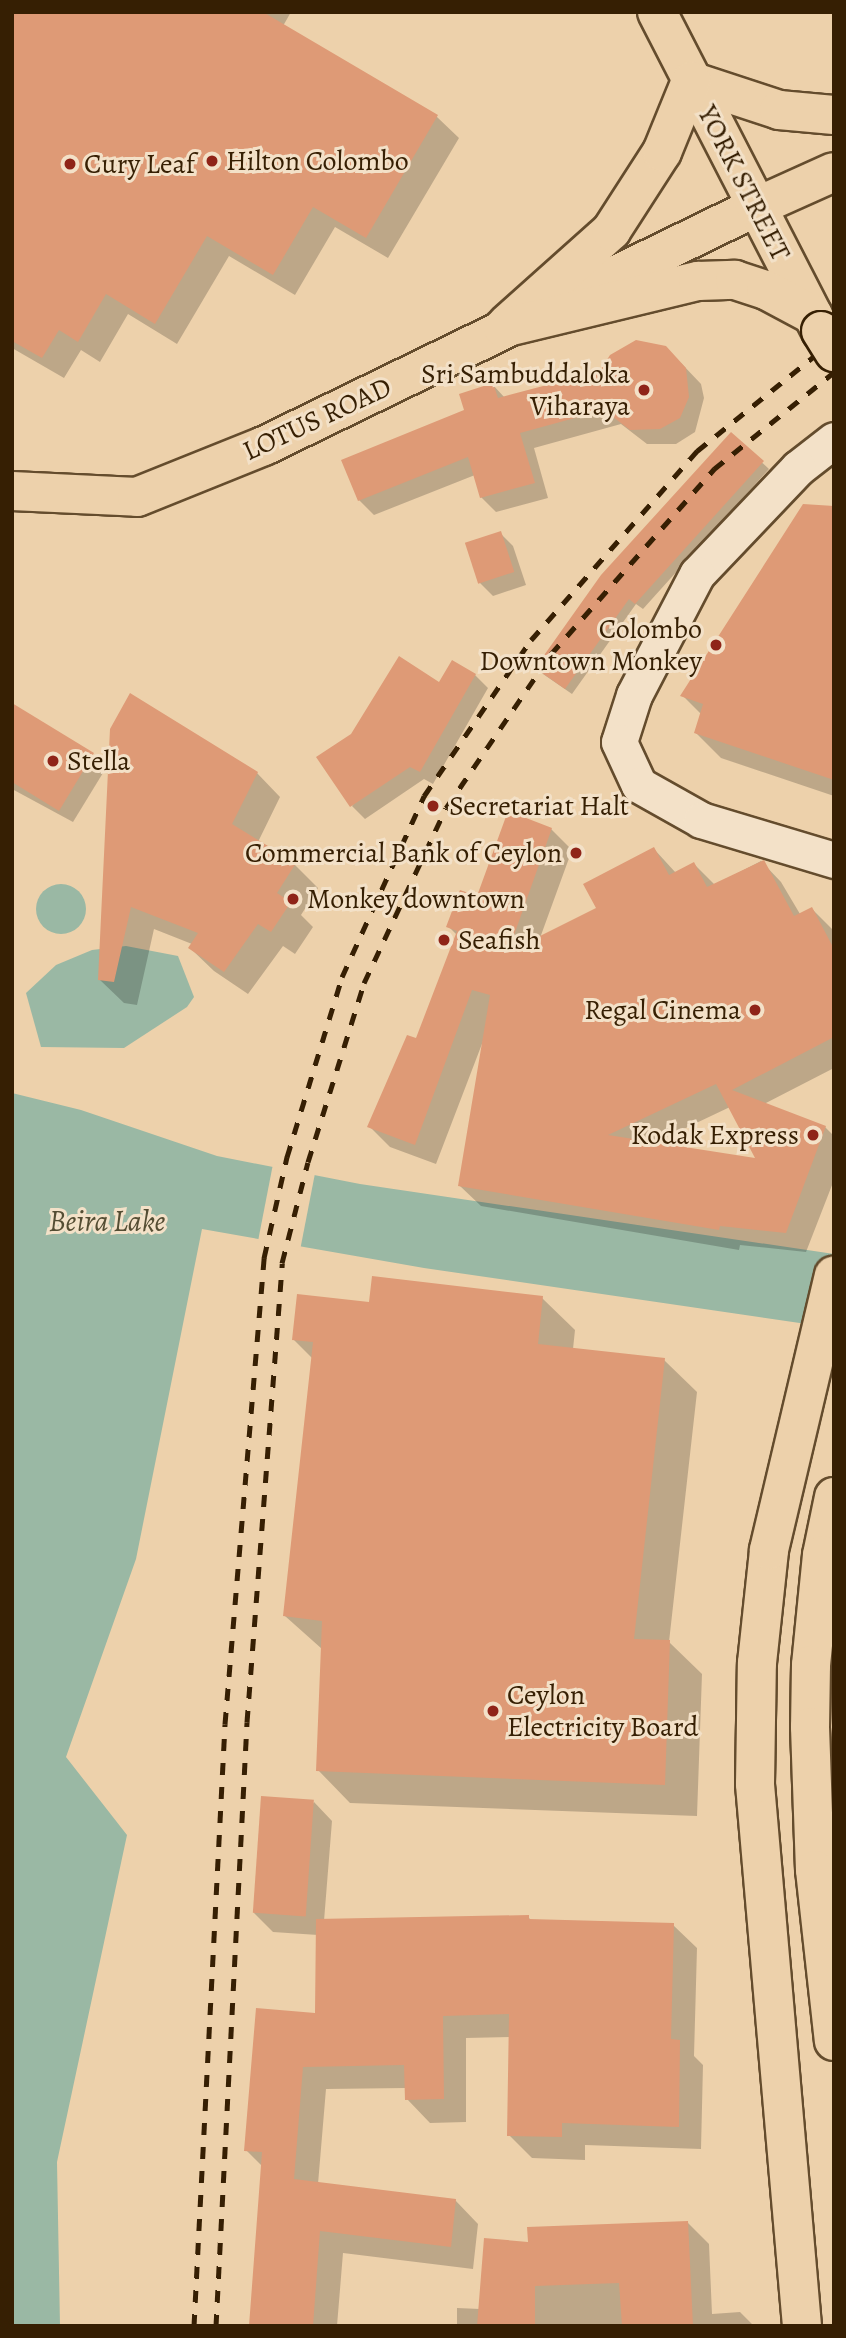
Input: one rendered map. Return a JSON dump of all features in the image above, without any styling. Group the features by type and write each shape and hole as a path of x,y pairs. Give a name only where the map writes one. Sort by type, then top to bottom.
{"main road":[{"name":"YORK STREET","path":"657,12 822,333"},
{"path":"503,328 611,231 662,152 691,81 779,110 834,115"},
{"name":"LOTUS ROAD","path":"12,491 137,498 264,446 503,328 834,172"},
{"path":"503,328 698,281 735,280 766,290 822,333"},
{"path":"802,2326 755,1784 757,1663 769,1550 813,1351 834,1276"},
{"path":"834,1497 822,1555 822,1728 815,1870 834,2041"}],"street":[{"path":"834,440 798,468 696,574 634,695 618,742 639,785 701,820 834,860"}],"water":[{"path":"51,885 71,885 85,899 85,919 71,933 51,933 37,919 37,899"},
{"path":"126,946 178,956 194,997 187,1007 124,1048 41,1047 26,993 56,965 92,950"},
{"name":"Beira Lake","path":"12,1093 81,1110 217,1156 360,1184 834,1254 834,1328 424,1268 202,1229 136,1559 66,1757 127,1835 57,2162 60,2326 12,2326"}],"pier":[{"path":"273,1164 315,1172 300,1251 258,1243"}],"building":[{"name":"Hilton Colombo","path":"12,12 263,12 438,115 366,238 313,207 273,275 207,236 155,324 106,294 78,342 59,330 42,358 12,341"},
{"path":"636,340 666,346 686,368 689,397 680,418 660,429 630,430 604,410 520,433 535,483 480,498 468,457 358,501 341,460 464,410 459,394 493,383 498,398 600,371 610,355"},
{"path":"731,432 764,461 635,604 629,599 565,689 535,668 601,575"},
{"path":"803,504 834,506 834,780 694,733 703,704 680,696"},
{"path":"501,531 514,572 478,584 465,543"},
{"path":"399,656 439,682 452,660 476,674 420,772 410,767 350,807 316,757 351,734"},
{"path":"130,693 258,772 232,824 296,863 277,893 291,902 271,932 258,924 224,972 188,948 198,933 131,907 114,982 98,980 110,729"},
{"name":"Stella","path":"12,703 94,753 59,811 12,782"},
{"path":"508,811 552,828 508,952 596,908 583,884 654,847 669,875 694,862 707,887 764,860 794,916 812,907 834,949 834,1037 732,1090 826,1126 786,1233 720,1226 719,1230 458,1186 490,995 472,990 415,1145 367,1127 407,1035 416,1038 457,931 446,927 460,890 477,896","holes":["716,1084 755,1158 608,1135"]},
{"path":"372,1276 543,1296 538,1344 665,1358 634,1639 670,1640 665,1785 316,1771 322,1621 283,1616 313,1342 292,1340 297,1294 369,1302"},
{"path":"261,1796 314,1800 306,1916 253,1913"},
{"path":"529,1915 529,1919 674,1923 671,2039 680,2040 679,2127 562,2123 562,2137 507,2136 509,2014 443,2016 444,2099 405,2100 404,2065 303,2067 294,2179 456,2199 451,2247 320,2231 313,2326 249,2326 262,2152 244,2151 256,2008 315,2013 316,1919"},
{"path":"688,2221 693,2326 622,2326 619,2283 535,2286 535,2326 477,2326 484,2238 528,2242 527,2227"}],"railway":[{"path":"194,2326 225,1724 264,1258 287,1157 342,977 424,796 531,640 697,451 834,340"},
{"path":"216,2326 247,1722 282,1263 308,1162 364,983 446,808 551,654 714,469 834,372"}],"place":[{"name":"Hilton Colombo","path":"212,161"},
{"name":"Cury Leaf","path":"70,164"},
{"name":"Sri Sambuddaloka Viharaya","path":"644,390"},
{"name":"Colombo Downtown Monkey","path":"716,645"},
{"name":"Stella","path":"53,761"},
{"name":"Secretariat Halt","path":"433,806"},
{"name":"Commercial Bank of Ceylon","path":"576,853"},
{"name":"Monkey downtown","path":"293,899"},
{"name":"Seafish","path":"444,940"},
{"name":"Regal Cinema","path":"755,1010"},
{"name":"Kodak Express","path":"813,1135"},
{"name":"Ceylon Electricity Board","path":"493,1711"}]}
